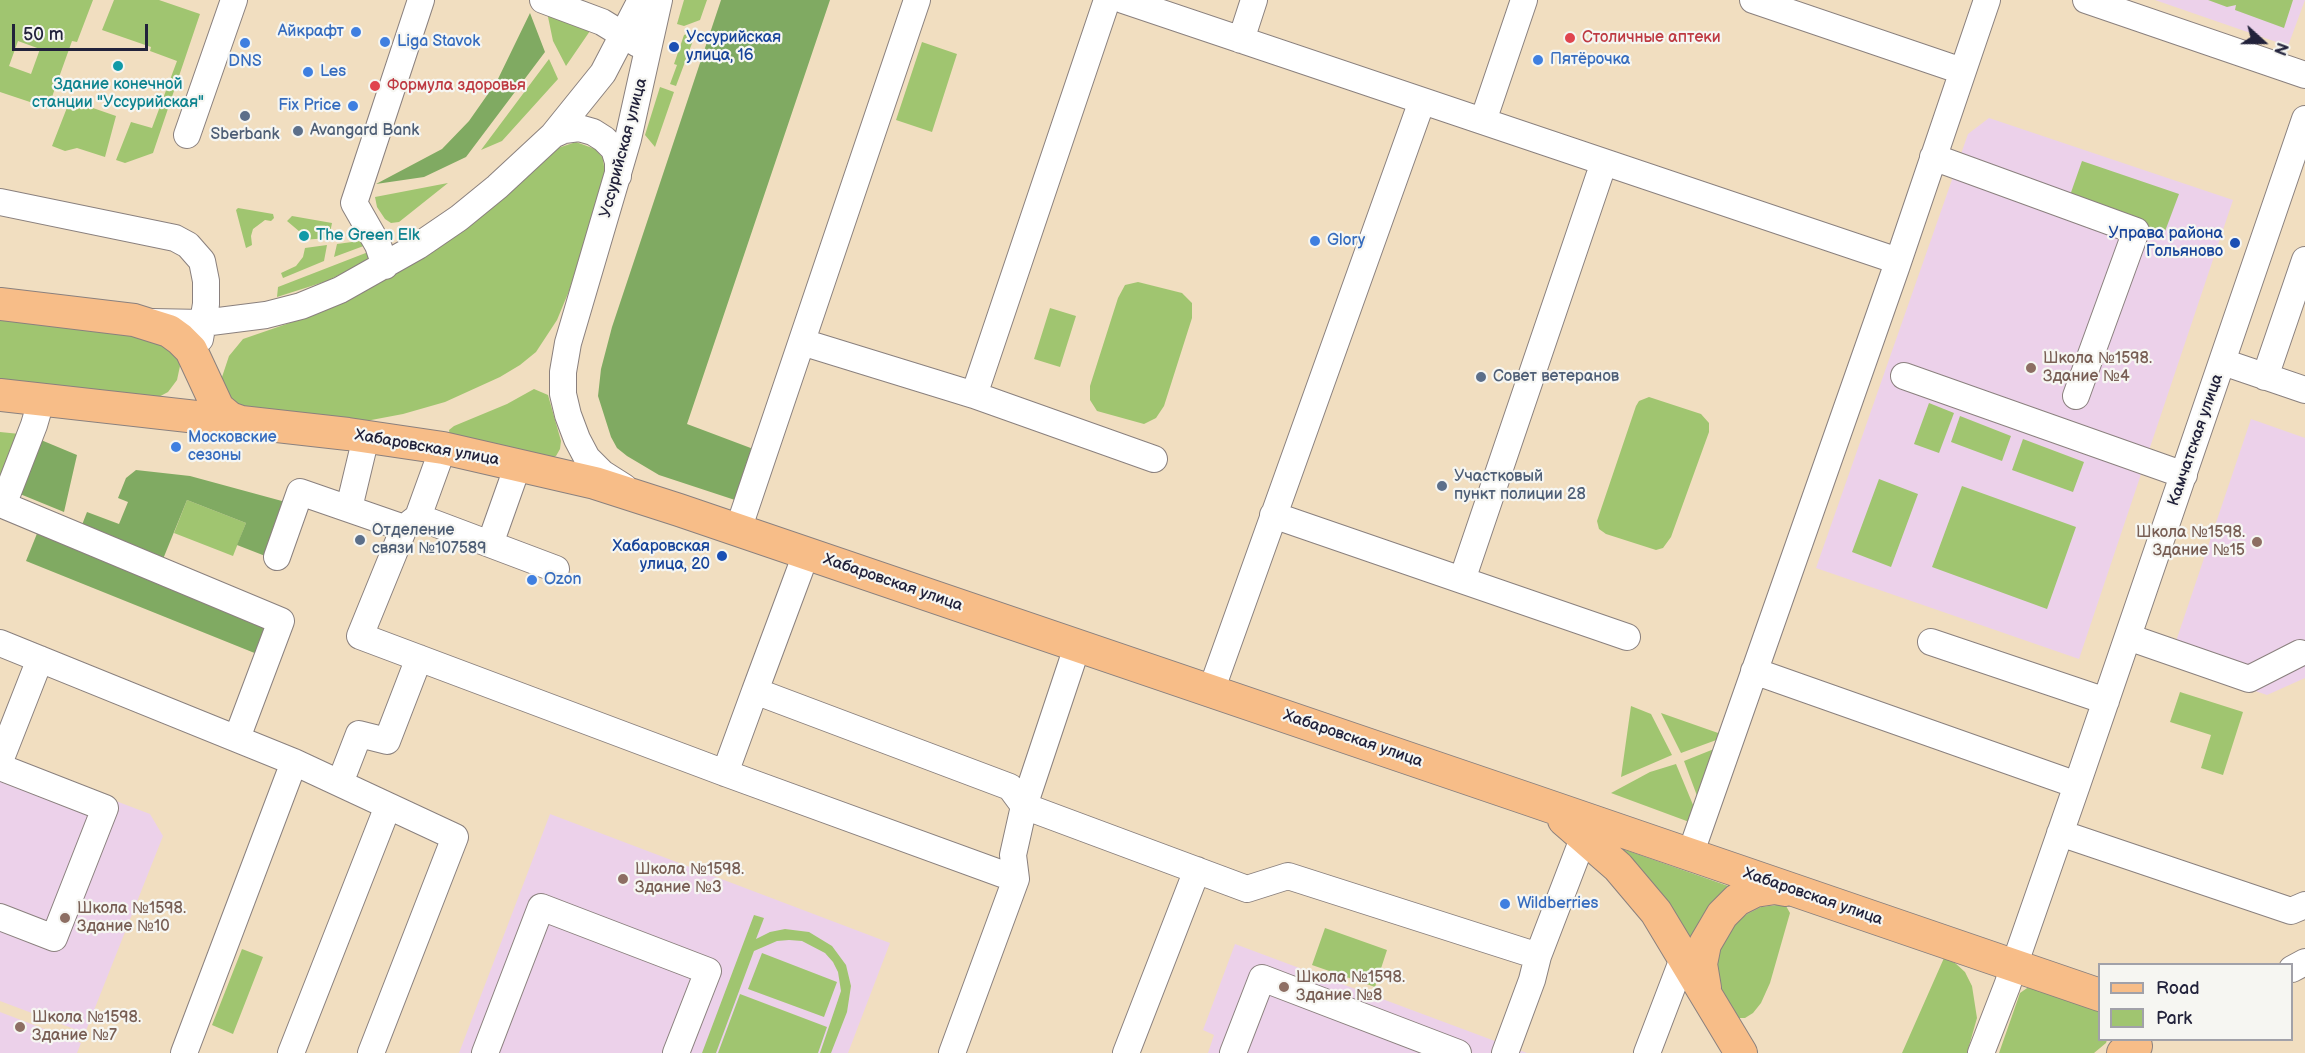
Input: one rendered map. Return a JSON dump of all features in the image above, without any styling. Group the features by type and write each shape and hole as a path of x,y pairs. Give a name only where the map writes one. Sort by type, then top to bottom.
{"main road":[{"name":"Хабаровская улица","path":"0,304 134,320 169,331 191,350 195,363 218,408 230,418 245,424"},
{"name":"Хабаровская улица","path":"147,412 162,411 174,406 193,379 195,363"},
{"name":"Хабаровская улица","path":"0,395 443,448 595,483 2098,994"},
{"name":"Хабаровская улица","path":"1527,799 1552,811 1584,836 1638,889 1656,912 1684,956 1739,1051"},
{"path":"1708,998 1702,981 1701,964 1705,944 1722,915 1737,900 1755,891 1775,888 1795,891"}],"street":[{"path":"187,135 234,0"},
{"path":"385,266 378,245 354,203 421,0"},
{"path":"543,0 602,22 623,34 639,45 646,63"},
{"path":"553,135 603,73 641,0"},
{"name":"Уссурийская улица","path":"648,500 602,473 587,458 568,416 563,394 563,372 568,343 618,176 659,0"},
{"path":"738,530 917,0"},
{"path":"974,396 1107,0"},
{"path":"1123,0 1898,261"},
{"path":"1240,40 1254,0"},
{"path":"1483,121 1524,0"},
{"path":"1753,0 1962,71"},
{"path":"1690,855 1987,0"},
{"path":"2086,0 2305,75"},
{"path":"1210,691 1422,101"},
{"name":"Камчатская улица","path":"1981,1053 2077,785 2305,119"},
{"path":"553,135 564,130 579,128 599,136 614,149 618,162 618,176"},
{"name":"Хабаровская улица","path":"134,320 172,324 202,323 267,315 301,306 330,294 385,266 459,218 497,187 553,135"},
{"path":"1933,157 2136,231 2076,396"},
{"path":"1462,579 1604,162"},
{"path":"0,202 175,238 188,245 202,261 206,280 206,304 195,363"},
{"path":"2265,377 2305,260"},
{"path":"802,342 974,396 1154,459"},
{"path":"2223,362 2305,390"},
{"path":"1904,376 2184,475"},
{"path":"41,400 34,425 1,504 281,621 237,738"},
{"path":"349,508 366,437"},
{"path":"443,448 360,636 1016,879"},
{"path":"490,544 518,465"},
{"path":"277,556 300,492 349,508 490,544 556,569"},
{"path":"1273,515 1628,637"},
{"path":"725,773 806,554"},
{"path":"2128,637 2249,679 2300,653"},
{"path":"1931,642 2106,701"},
{"path":"0,643 294,762 455,837 457,850 371,1053"},
{"path":"952,1053 1016,879 1013,855 1024,806 1077,647"},
{"path":"0,761 40,658"},
{"path":"340,783 359,734 387,741 419,658"},
{"path":"1754,671 2077,785"},
{"path":"755,691 1010,786 1024,806 1247,889 1288,876 1538,956"},
{"path":"184,1053 294,762"},
{"path":"0,767 105,808 54,938 0,916"},
{"path":"291,1053 388,806"},
{"path":"2060,832 2291,912 2305,905"},
{"path":"1505,1053 1532,980 1538,956 1584,836"},
{"path":"1125,1053 1197,870"},
{"path":"485,1053 541,907 708,971 676,1053"},
{"path":"1647,1053 1684,956"},
{"path":"1233,1053 1262,978 1458,1053"}],"shaded area":[{"path":"2155,0 2305,0 2288,46"},
{"name":"Школа №1598. Здание №4","path":"1989,118 2233,200 2079,659 1816,568 1968,134"},
{"name":"Школа №1598. Здание №15","path":"2251,419 2305,438 2305,678 2267,695 2169,662"},
{"name":"Школа №1598. Здание №10","path":"0,757 150,814 163,836 85,1033 0,1001"},
{"name":"Школа №1598. Здание №3","path":"550,814 890,943 848,1053 459,1053"},
{"name":"Школа №1598. Здание №8","path":"1235,944 1527,1053 1208,1053 1214,1035 1203,1030"},
{"name":"Школа №1598. Здание №7","path":"0,1012 81,1043 77,1053 0,1053"}],"green space":[{"path":"0,0 93,0 77,42 72,41 48,108 0,92","holes":["18,41 40,49 31,74 9,66"]},
{"path":"114,0 159,0 200,14 153,153 125,163 116,160 131,122 152,128 177,61 150,51 151,47 102,30"},
{"path":"684,0 707,0 700,20 684,26 677,24"},
{"path":"721,0 830,0 687,424 756,450 738,501 659,475 627,456 617,448 611,437 598,396 601,369 612,327"},
{"path":"2208,0 2293,0 2284,28 2235,10 2236,5 2227,7"},
{"path":"547,12 592,28 566,66 553,41"},
{"path":"530,13 545,52 466,157 424,177 376,184 442,149 469,121 497,81"},
{"path":"697,30 676,86 670,84 684,35"},
{"path":"922,42 957,54 932,132 896,120"},
{"path":"549,59 558,79 502,141 481,150"},
{"path":"660,87 674,92 655,147 645,135"},
{"path":"70,100 116,116 105,157 77,148 65,151 52,146"},
{"path":"576,142 595,149 603,158 605,175 569,291 557,320 536,352 520,365 500,377 445,402 403,414 366,421 236,408 221,380 229,356 243,339 345,301 422,259 466,227 555,149"},
{"path":"2082,161 2179,194 2164,234 2068,201"},
{"path":"448,183 399,222 391,223 385,219 377,207 375,197"},
{"path":"238,208 273,214 274,218 271,221 265,220 253,229 252,245 246,248 236,210"},
{"path":"292,216 332,223 329,238 302,240 300,232 287,221"},
{"path":"367,240 369,244 334,257 337,244"},
{"path":"327,245 324,261 283,278 281,273 296,266 303,257 305,248"},
{"path":"376,249 378,255 327,281 277,297 278,287"},
{"path":"1138,282 1182,293 1192,303 1192,318 1164,406 1156,418 1144,424 1097,411 1090,400 1090,386 1118,298 1125,285"},
{"path":"1050,308 1076,316 1060,367 1034,359"},
{"path":"0,316 152,334 176,351 180,366 177,380 168,392 153,400 0,381"},
{"path":"534,389 548,395 561,441 556,456 549,460 450,436 449,430 454,426 507,404"},
{"path":"1649,397 1701,414 1709,423 1709,432 1671,537 1663,548 1656,550 1606,534 1599,529 1597,521 1636,406 1639,401"},
{"path":"1929,403 1954,413 1939,453 1914,444"},
{"path":"1960,416 2011,436 2002,461 1951,442"},
{"path":"0,432 20,434 0,481"},
{"path":"2023,439 2084,462 2073,492 2012,470"},
{"path":"41,440 77,455 64,512 20,494"},
{"path":"136,470 190,476 293,504 273,559 237,545 246,523 187,500 161,564 80,530 87,512 119,524 128,502 118,498 126,478"},
{"path":"1879,479 1918,494 1891,567 1852,552"},
{"path":"1962,486 2076,527 2047,609 1932,567"},
{"path":"187,500 246,523 233,556 174,533"},
{"path":"38,531 269,624 257,654 26,561"},
{"path":"2180,692 2243,712 2223,775 2201,768 2211,735 2170,722"},
{"path":"1631,706 1651,714 1672,755 1621,777"},
{"path":"1661,713 1721,734 1719,739 1681,753"},
{"path":"1719,747 1699,801 1684,761"},
{"path":"1676,764 1696,812 1692,823 1611,793 1650,772"},
{"path":"1617,847 1731,887 1691,938 1669,908"},
{"path":"1786,906 1790,913 1770,983 1761,1003 1753,1013 1745,1018 1733,1018 1719,989 1716,961 1720,948 1735,923 1761,907"},
{"path":"754,915 764,918 756,939 770,932 785,929 809,932 832,946 846,965 851,986 847,1012 831,1053 820,1053 841,991 838,972 825,953 802,941 789,940 777,941 754,951 716,1053 702,1053"},
{"path":"1325,928 1387,950 1375,987 1312,965"},
{"path":"242,949 263,957 233,1034 212,1025"},
{"path":"762,953 837,982 824,1017 748,989"},
{"path":"1944,958 1955,963 1965,972 1972,986 1977,1018 1967,1053 1902,1053"},
{"path":"2030,986 2098,1010 2098,1041 2107,1041 2106,1043 2094,1053 1999,1053 2020,993"},
{"path":"740,994 827,1027 818,1053 718,1053"}],"place":[{"name":"Айкрафт","path":"356,32"},
{"name":"Столичные аптеки","path":"1570,38"},
{"name":"Liga Stavok","path":"385,42"},
{"name":"DNS","path":"245,43"},
{"name":"Уссурийская улица, 16","path":"674,47"},
{"name":"Пятёрочка","path":"1538,60"},
{"name":"Здание конечной станции \"Уссурийская\"","path":"118,66"},
{"name":"Les","path":"308,72"},
{"name":"Формула здоровья","path":"375,86"},
{"name":"Fix Price","path":"353,106"},
{"name":"Sberbank","path":"245,116"},
{"name":"Avangard Bank","path":"298,131"},
{"name":"The Green Elk","path":"304,236"},
{"name":"Glory","path":"1315,241"},
{"name":"Управа района Гольяново","path":"2235,243"},
{"name":"Школа №1598. Здание №4","path":"2031,368"},
{"name":"Совет ветеранов","path":"1481,377"},
{"name":"Московские сезоны","path":"176,447"},
{"name":"Участковый пункт полиции 28","path":"1442,486"},
{"name":"Отделение связи №107589","path":"360,540"},
{"name":"Школа №1598. Здание №15","path":"2257,542"},
{"name":"Хабаровская улица, 20","path":"722,556"},
{"name":"Ozon","path":"532,580"},
{"name":"Школа №1598. Здание №3","path":"623,879"},
{"name":"Wildberries","path":"1505,904"},
{"name":"Школа №1598. Здание №10","path":"65,918"},
{"name":"Школа №1598. Здание №8","path":"1284,987"},
{"name":"Школа №1598. Здание №7","path":"20,1027"}]}
